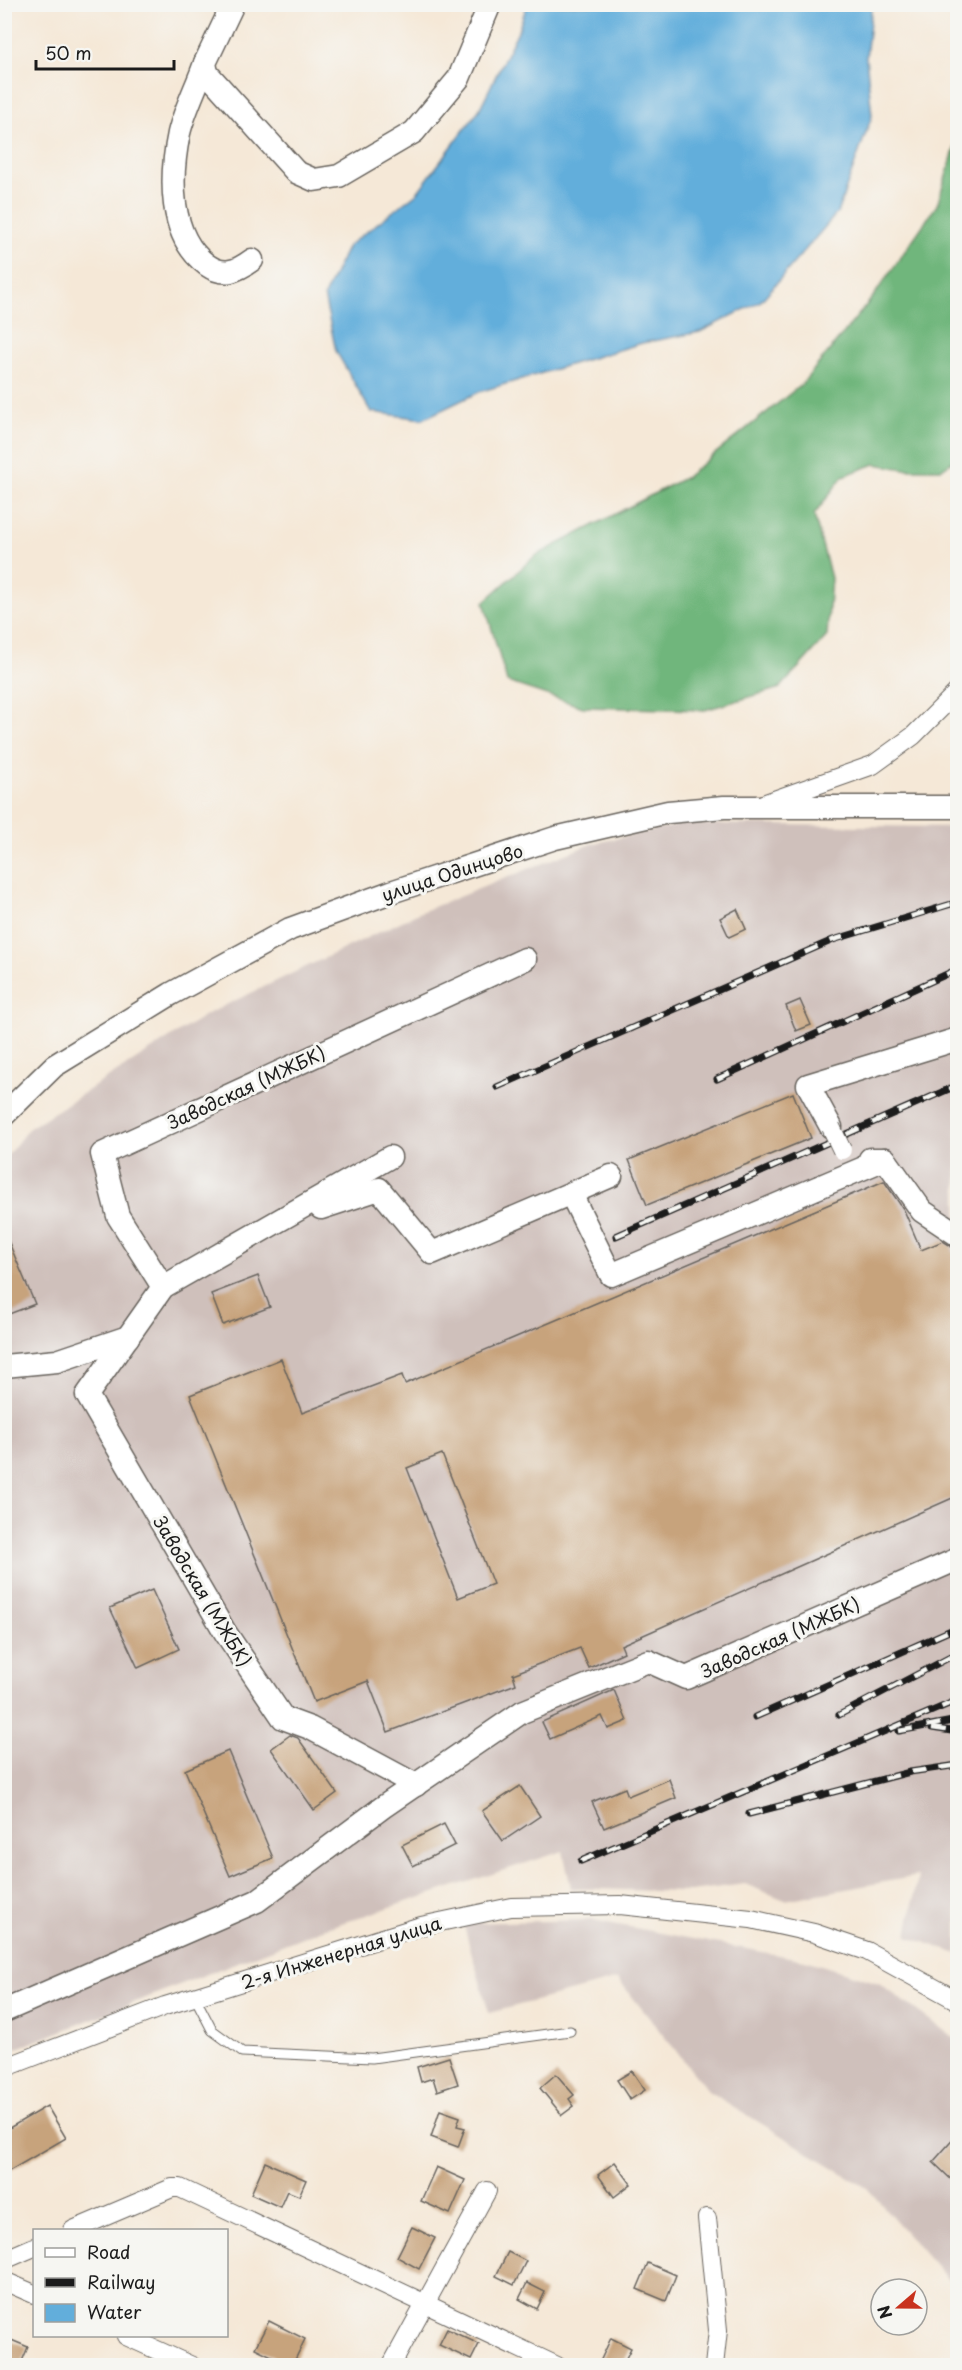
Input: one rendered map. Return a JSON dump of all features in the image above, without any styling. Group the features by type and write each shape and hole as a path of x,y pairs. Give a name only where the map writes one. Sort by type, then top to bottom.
{"street":[{"path":"233,4 205,63 180,131 174,173 176,211 185,240 201,260 216,271 231,272 252,260"},
{"path":"205,63 207,72 296,172 314,180 339,176 414,132 459,78 490,4"},
{"path":"759,806 873,765 913,736 957,691"},
{"name":"улица Одинцово","path":"4,1115 54,1066 171,994 290,929 391,892 555,838 612,823 668,812 759,806 957,807"},
{"name":"Заводская (МЖБК)","path":"164,1287 118,1216 102,1154 525,959"},
{"path":"885,1159 847,1158 808,1085 957,1039"},
{"name":"Заводская (МЖБК)","path":"390,1157 164,1287 87,1395 225,1632 283,1718 310,1728 416,1785"},
{"path":"571,1194 611,1275 885,1159"},
{"path":"885,1159 922,1211 957,1235"},
{"name":"Заводская (МЖБК)","path":"277,1222 379,1189 432,1253 611,1176"},
{"path":"4,1366 57,1361 128,1337"},
{"name":"Заводская (МЖБК)","path":"4,2011 257,1901 416,1785 522,1712 648,1661 686,1678 957,1559"},
{"name":"2-я Инженерная улица","path":"4,2068 195,1997 421,1926 511,1907 620,1905 751,1919 814,1933 867,1951 957,2001"},
{"path":"75,2229 172,2188 180,2188 425,2301 557,2366"},
{"path":"391,2366 487,2191"},
{"path":"707,2218 718,2330 714,2366"},
{"path":"4,2260 33,2247"},
{"path":"4,2281 33,2294"},
{"path":"128,2337 192,2366"}],"lane":[{"path":"195,1997 212,2030 243,2052 252,2053 372,2058 570,2031"}],"shaded area":[{"path":"682,824 957,827 957,1954 907,1936 918,1876 785,1900 745,1884 683,1892 571,1888 563,1851 320,1930 5,2053 4,1160 28,1129 207,1014 421,912 591,844"},
{"path":"592,1920 805,1960 879,1983 957,2040 957,2290 867,2188 708,2091 618,1979 489,2013 463,1923"}],"green space":[{"path":"957,141 957,458 942,469 904,469 875,464 843,476 814,515 831,578 827,636 780,688 705,710 583,707 507,682 484,602 535,556 686,477 802,384 873,297 937,205"}],"water":[{"path":"527,5 872,5 866,57 872,116 837,213 761,301 700,332 642,343 479,392 423,419 371,412 336,351 324,296 348,246 417,193 479,110 518,31"}],"building":[{"path":"737,909 746,929 729,937 720,918"},
{"path":"800,1000 811,1025 796,1031 786,1006"},
{"path":"793,1093 811,1138 647,1205 629,1160"},
{"path":"884,1181 904,1210 921,1250 943,1241 951,1246 957,1263 957,1474 952,1476 957,1496 621,1645 624,1652 589,1668 580,1648 513,1674 516,1684 388,1732 368,1681 314,1702 190,1395 281,1359 302,1413 402,1375 405,1384","holes":["442,1454 493,1584 458,1598 407,1468"]},
{"path":"4,1231 35,1304 4,1316"},
{"path":"258,1276 270,1307 223,1325 211,1294"},
{"path":"152,1590 179,1649 138,1668 110,1608"},
{"path":"614,1690 627,1721 608,1729 602,1716 550,1739 542,1722"},
{"path":"290,1735 298,1738 337,1793 314,1810 271,1749"},
{"path":"228,1751 273,1858 230,1876 185,1770"},
{"path":"669,1779 676,1798 604,1828 592,1802 625,1788 628,1796"},
{"path":"520,1786 540,1816 503,1841 482,1811"},
{"path":"444,1824 455,1845 413,1866 402,1845"},
{"path":"449,2057 458,2084 437,2091 433,2078 421,2082 417,2067"},
{"path":"632,2071 645,2090 630,2100 617,2080"},
{"path":"556,2074 574,2095 569,2099 574,2106 562,2115 540,2088"},
{"path":"47,2106 66,2138 4,2174 4,2131"},
{"path":"440,2110 460,2117 457,2126 465,2128 458,2147 431,2137"},
{"path":"957,2135 957,2185 933,2162"},
{"path":"265,2162 306,2180 299,2196 287,2191 280,2207 251,2194"},
{"path":"615,2162 631,2184 614,2197 598,2175"},
{"path":"436,2167 465,2180 450,2214 421,2201"},
{"path":"412,2227 435,2238 419,2269 397,2257"},
{"path":"508,2252 526,2261 514,2285 496,2276"},
{"path":"648,2263 676,2275 666,2301 637,2289"},
{"path":"527,2283 545,2292 537,2309 519,2299"},
{"path":"269,2321 305,2339 292,2366 255,2348"},
{"path":"447,2329 479,2344 471,2360 439,2345"},
{"path":"4,2337 28,2347 20,2366 4,2366"},
{"path":"611,2338 631,2348 622,2366 598,2366"}],"railway":[{"path":"497,1087 833,940 958,902"},
{"path":"717,1079 958,969"},
{"path":"616,1236 958,1085"},
{"path":"755,1717 958,1627"},
{"path":"839,1715 958,1653"},
{"path":"581,1861 958,1700"},
{"path":"899,1731 958,1720"},
{"path":"932,1728 958,1732"},
{"path":"749,1814 910,1772 958,1765"}]}
